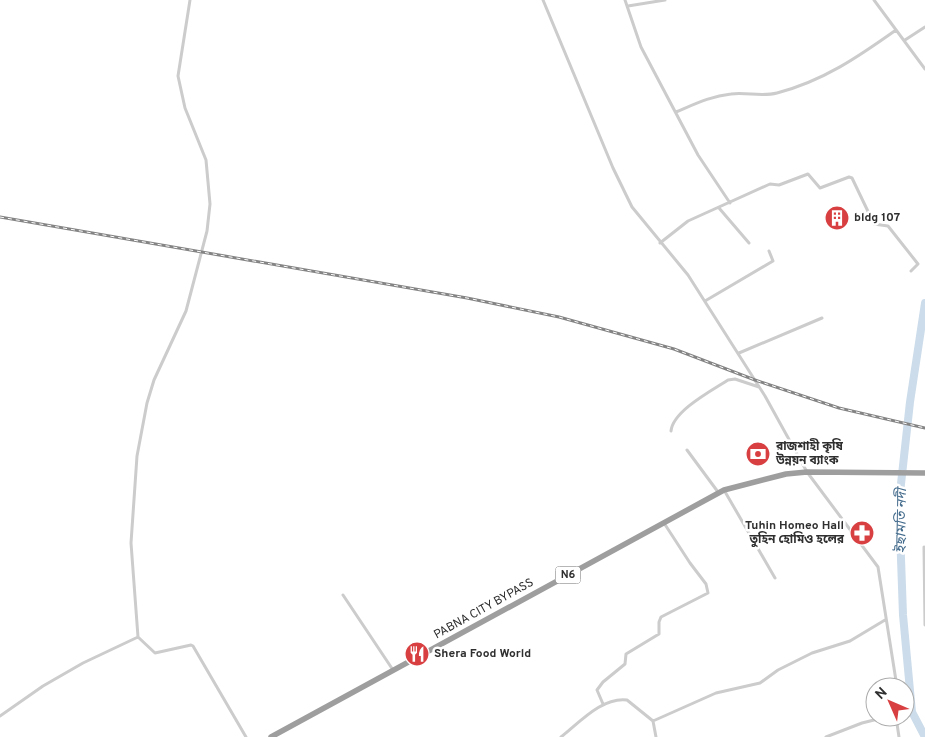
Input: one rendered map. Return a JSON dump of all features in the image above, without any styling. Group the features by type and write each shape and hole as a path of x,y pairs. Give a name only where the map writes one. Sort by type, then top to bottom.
{"highway":[{"name":"PABNA CITY BYPASS","path":"271,737 721,491 786,474 807,472 925,473"}],"street":[{"path":"190,0 178,76 185,108 206,160 210,204 202,251 186,311 154,380 146,403 137,456 131,543 138,637 155,653 191,645 194,646 246,737"},
{"path":"543,0 613,168 632,207 688,275 759,387 807,472 878,568 894,677"},
{"path":"625,0 641,47 698,155 730,203"},
{"path":"628,6 665,0"},
{"path":"874,0 925,69"},
{"path":"905,40 925,27"},
{"path":"676,112 712,96 776,93 844,67 896,30"},
{"path":"660,243 688,221 770,184 779,185 805,173 811,176 820,188 850,178 861,194 874,224 888,226 918,264 912,271"},
{"path":"719,208 749,243"},
{"path":"705,301 773,261 769,251"},
{"path":"738,354 822,318"},
{"path":"671,432 672,423 680,414 728,380 735,379 759,387"},
{"path":"687,450 721,491 775,578"},
{"path":"603,704 597,690 603,682 626,663 626,654 659,634 661,617 708,593 706,584 663,522"},
{"path":"924,547 925,625"},
{"path":"343,595 394,670"},
{"path":"653,721 716,694 760,683 778,670 812,653 850,641 885,620"},
{"path":"0,716 43,686 83,663 138,637"},
{"path":"561,737 603,704 627,700 653,721 656,737"},
{"path":"826,737 865,722"}],"waterway":[{"name":"ইছামতি নদী","path":"925,303 910,402 899,502 903,615 912,712 925,737"}],"railway":[{"path":"0,217 467,298 559,317 674,349 755,380 839,408 925,428"}],"place":[{"name":"bldg 107","path":"837,218"},
{"name":"রাজশাহী কৃষি উন্নয়ন ব্যাংক","path":"758,454"},
{"name":"Tuhin Homeo Hall তুহিন হোমিও হলের","path":"862,533"},
{"name":"Shera Food World","path":"417,654"}]}
